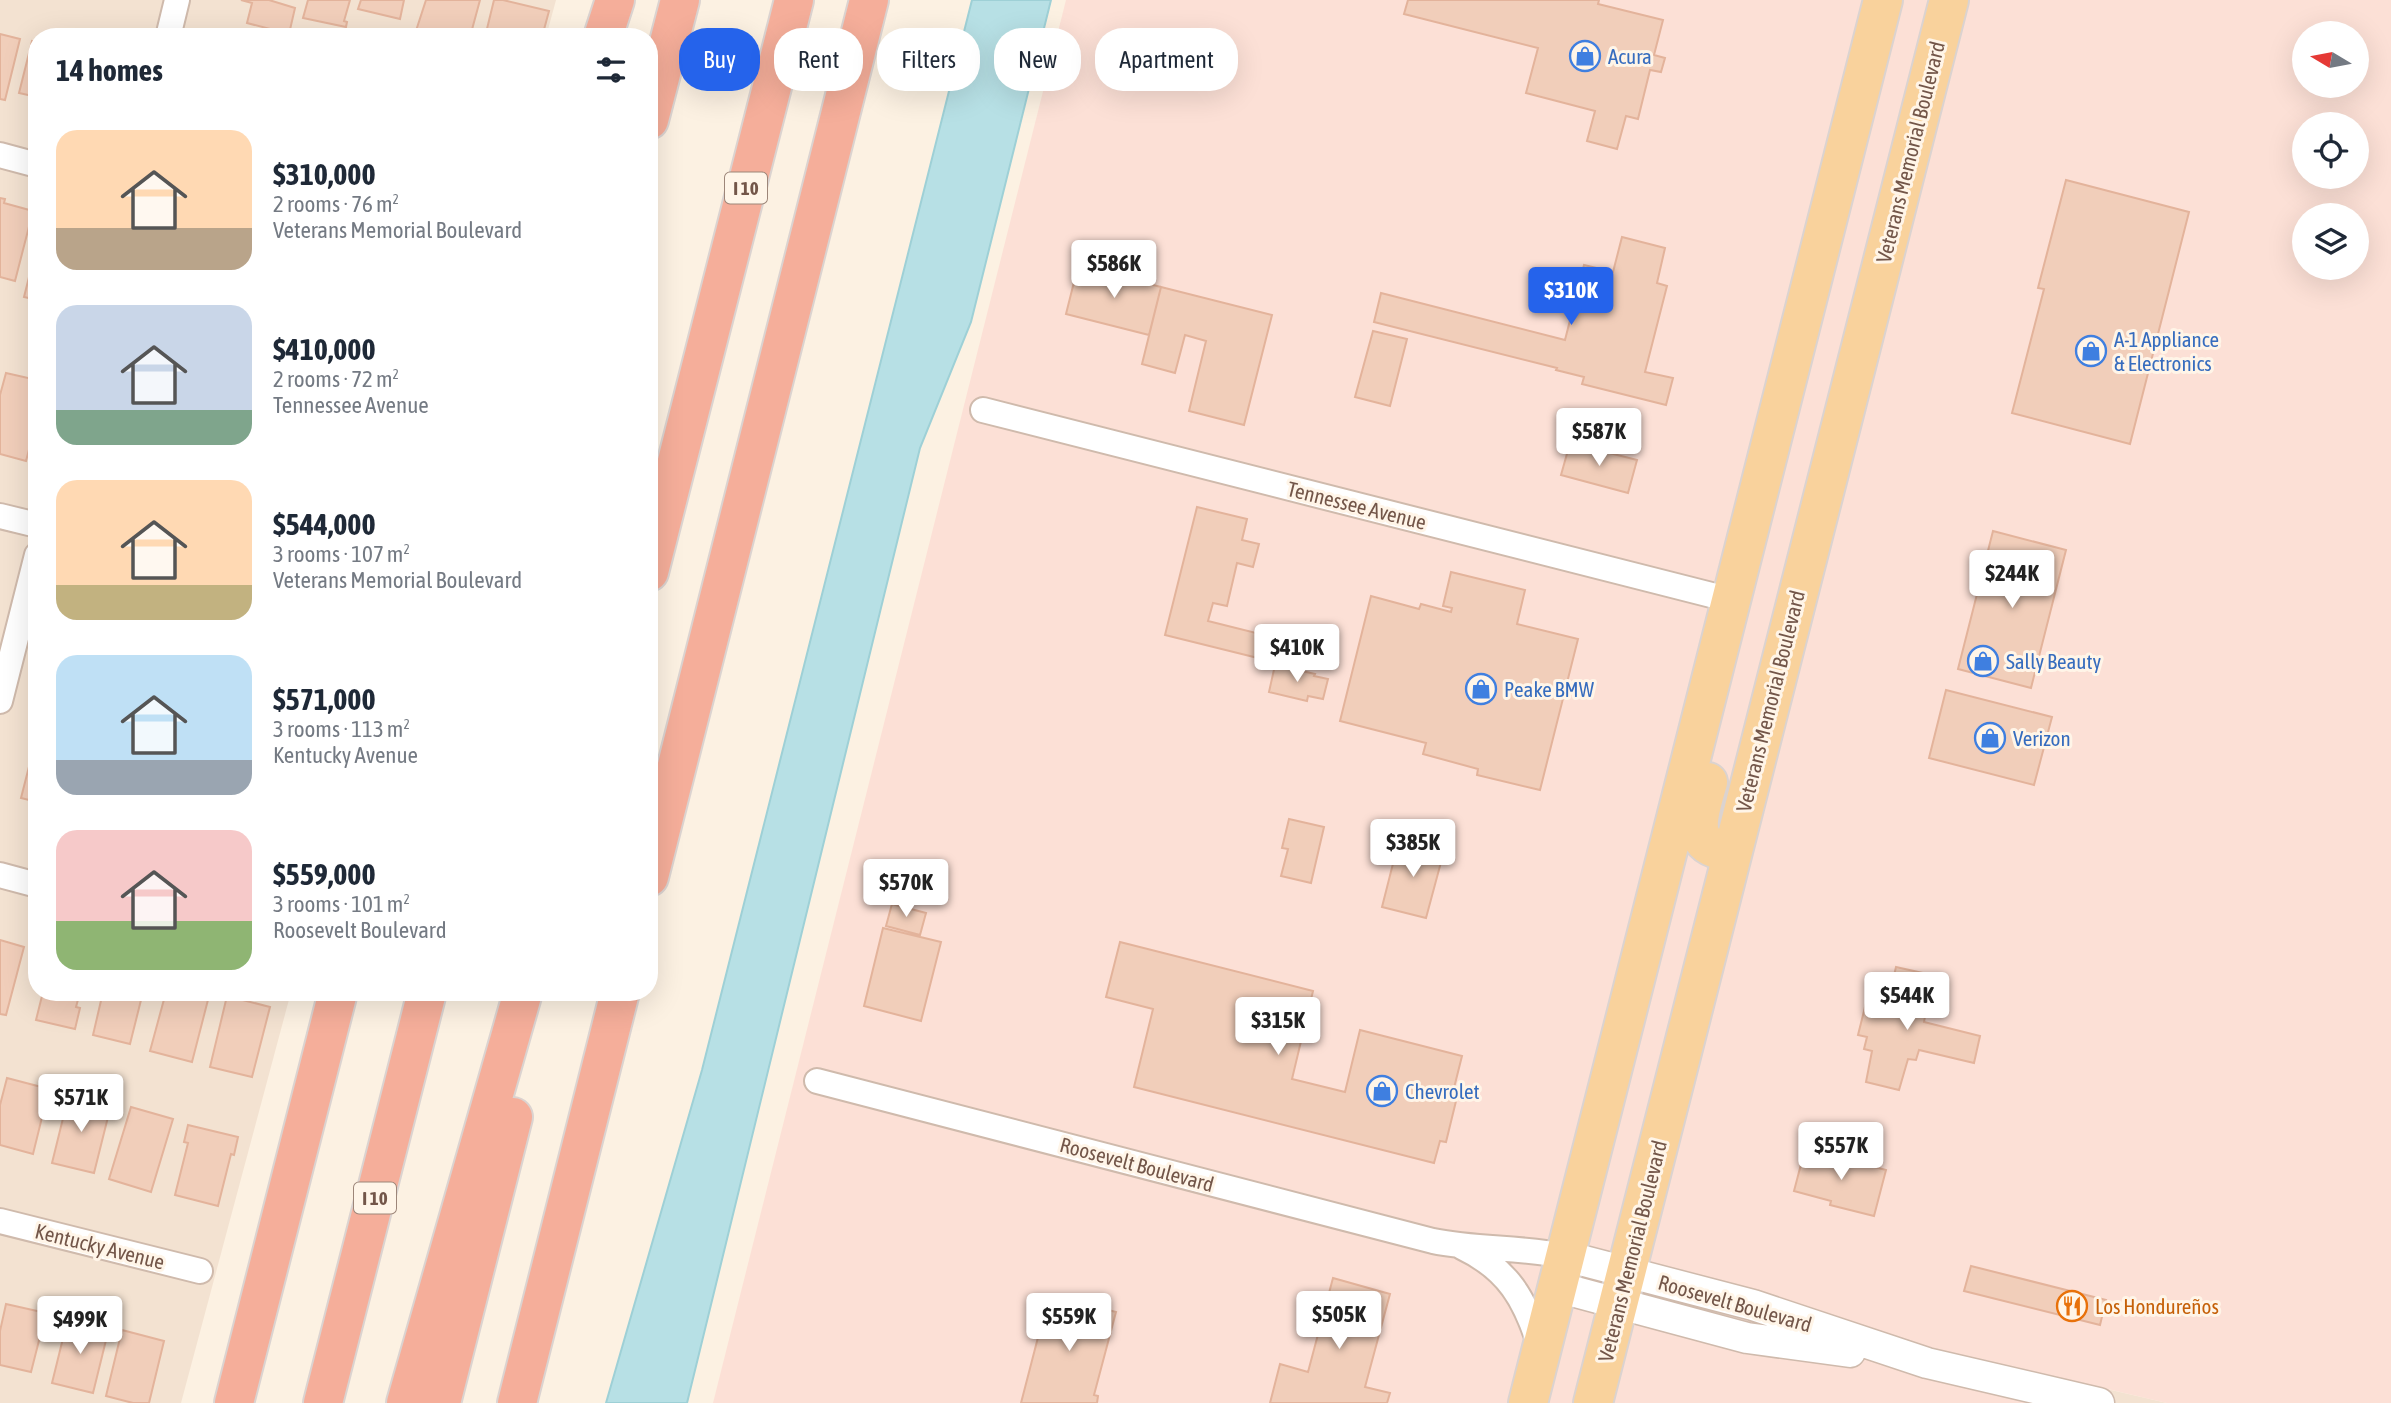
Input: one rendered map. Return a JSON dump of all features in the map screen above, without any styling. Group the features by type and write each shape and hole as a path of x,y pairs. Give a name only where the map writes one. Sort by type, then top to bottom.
{"highway":[{"path":"606,28 615,0"},
{"path":"658,85 680,0"},
{"name":"I 10","path":"658,536 794,0"},
{"path":"658,841 869,0"},
{"path":"658,516 698,376"},
{"path":"234,1403 336,1001"},
{"name":"I 10","path":"323,1403 425,1001"},
{"path":"406,1403 520,1001"},
{"path":"441,1403 542,1001"},
{"path":"517,1403 618,1001"}],"main road":[{"path":"1534,1402 1541,1350 1882,0"},
{"path":"1918,119 1913,94 1914,71 1931,0"},
{"name":"Veterans Memorial Boulevard","path":"1593,1403 1949,0"},
{"path":"1731,852 1718,851 1708,846 1700,836 1698,823 1755,598 1754,574 1743,555"}],"street":[{"path":"170,28 177,0"},
{"path":"0,155 28,162"},
{"name":"Tennessee Avenue","path":"983,410 1731,600"},
{"path":"0,516 28,524"},
{"path":"0,701 28,591"},
{"path":"0,875 28,883"},
{"name":"Roosevelt Boulevard","path":"817,1081 1458,1246 1482,1257 1504,1275 1519,1294 1541,1350"},
{"name":"Kentucky Avenue","path":"0,1221 200,1272"},
{"name":"Roosevelt Boulevard","path":"1458,1246 1513,1248 1561,1272 1623,1288 1747,1338 1927,1363 2099,1403"}],"shaded area":[{"path":"0,0 556,0 548,28 28,28 28,1001 289,1001 181,1403 0,1403"},
{"path":"1066,0 2391,0 2391,1403 2167,1403 2082,1383 2076,1403 713,1403 1043,91 1081,91 1081,28 1059,28"},
{"path":"2081,1383 2167,1403 2076,1403"}],"water":[{"path":"972,0 1051,0 1044,28 994,28 994,91 1028,91 971,322 920,448 687,1403 606,1403 702,1070 949,91 980,91 980,28 965,28"}],"building":[{"path":"241,0 269,0 295,8 290,28 266,28 247,23 252,3"},
{"path":"308,0 350,0 344,21 347,22 346,27 303,18"},
{"path":"361,0 404,0 400,19 358,9"},
{"path":"426,0 480,0 472,28 417,28"},
{"path":"494,0 549,11 544,28 487,28"},
{"path":"1408,0 1599,0 1598,4 1663,20 1654,55 1665,58 1661,72 1650,70 1638,119 1626,116 1617,149 1587,141 1595,111 1526,93 1538,48 1404,14"},
{"path":"0,34 20,39 5,100 0,99"},
{"path":"28,57 28,95 19,93"},
{"name":"A-1 Appliance & Electronics","path":"2066,180 2189,212 2130,444 2012,413 2044,289 2038,288"},
{"path":"0,198 5,199 4,203 28,210 28,230 15,281 0,277"},
{"path":"1622,237 1665,248 1657,283 1667,286 1645,372 1673,378 1666,405 1582,384 1584,377 1556,370 1557,368 1374,322 1381,293 1565,340 1584,265 1613,272"},
{"path":"1078,266 1161,287 1149,335 1066,314"},
{"path":"28,281 28,298 24,297"},
{"path":"1161,287 1272,315 1244,425 1189,411 1206,341 1185,335 1175,373 1142,364"},
{"path":"1373,331 1407,339 1390,406 1355,397"},
{"path":"6,373 28,378 26,461 0,454 0,395"},
{"path":"1570,443 1637,460 1628,493 1561,475"},
{"path":"1197,507 1247,519 1242,540 1259,544 1253,567 1237,563 1227,606 1213,603 1208,621 1276,638 1270,661 1165,635"},
{"path":"1993,531 2066,550 2031,688 1958,669"},
{"path":"1451,572 1525,590 1517,624 1578,639 1540,790 1477,775 1478,769 1423,754 1426,743 1340,721 1371,596 1419,609 1421,604 1451,612 1452,608 1443,606"},
{"path":"1275,665 1328,679 1323,699 1308,696 1307,701 1269,692"},
{"name":"Verizon","path":"1946,690 2052,717 2034,785 1929,758"},
{"path":"28,770 28,800 21,798"},
{"path":"1289,819 1324,827 1311,883 1281,876 1288,849 1282,848"},
{"path":"1399,840 1444,851 1426,918 1382,907"},
{"path":"892,904 926,913 920,935 886,926"},
{"path":"883,928 941,942 921,1021 864,1006"},
{"path":"0,940 24,947 6,1015 0,1014"},
{"path":"1120,942 1313,991 1292,1079 1345,1092 1360,1030 1462,1056 1452,1096 1457,1097 1446,1142 1440,1141 1434,1163 1134,1087 1153,1009 1106,997"},
{"path":"1896,967 1923,973 1918,1009 1926,1011 1924,1022 1980,1036 1974,1063 1919,1050 1916,1060 1908,1059 1899,1090 1866,1082 1872,1051 1864,1049 1867,1037 1858,1035 1866,1003 1875,1005 1877,994 1886,996"},
{"path":"41,1001 78,1001 76,1007 80,1008 75,1029 36,1020"},
{"path":"101,1001 141,1001 130,1044 93,1035"},
{"path":"164,1001 208,1001 192,1062 150,1051"},
{"path":"226,1001 247,1001 270,1007 252,1077 210,1067"},
{"path":"7,1078 49,1089 33,1154 0,1145 0,1105"},
{"path":"69,1094 111,1105 94,1173 52,1163"},
{"path":"131,1107 173,1119 151,1192 109,1179"},
{"path":"188,1125 238,1137 218,1206 175,1195 188,1143 184,1142"},
{"path":"1805,1149 1886,1170 1874,1216 1830,1205 1831,1201 1794,1191"},
{"path":"1971,1266 2106,1300 2100,1325 1964,1291"},
{"path":"1333,1278 1390,1294 1365,1387 1390,1393 1387,1403 1270,1403 1280,1364 1308,1372"},
{"path":"1049,1295 1116,1312 1094,1395 1098,1396 1097,1403 1021,1403"},
{"path":"6,1304 46,1313 31,1372 0,1365 0,1331"},
{"path":"68,1318 109,1328 93,1393 52,1383"},
{"path":"122,1330 164,1341 149,1403 133,1403 106,1396"}],"place":[{"name":"Acura","path":"1585,56"},
{"name":"A-1 Appliance & Electronics","path":"2091,351"},
{"name":"Sally Beauty","path":"1983,661"},
{"name":"Peake BMW","path":"1481,689"},
{"name":"Verizon","path":"1990,738"},
{"name":"Chevrolet","path":"1382,1091"},
{"name":"Los Hondureños","path":"2072,1306"}]}
